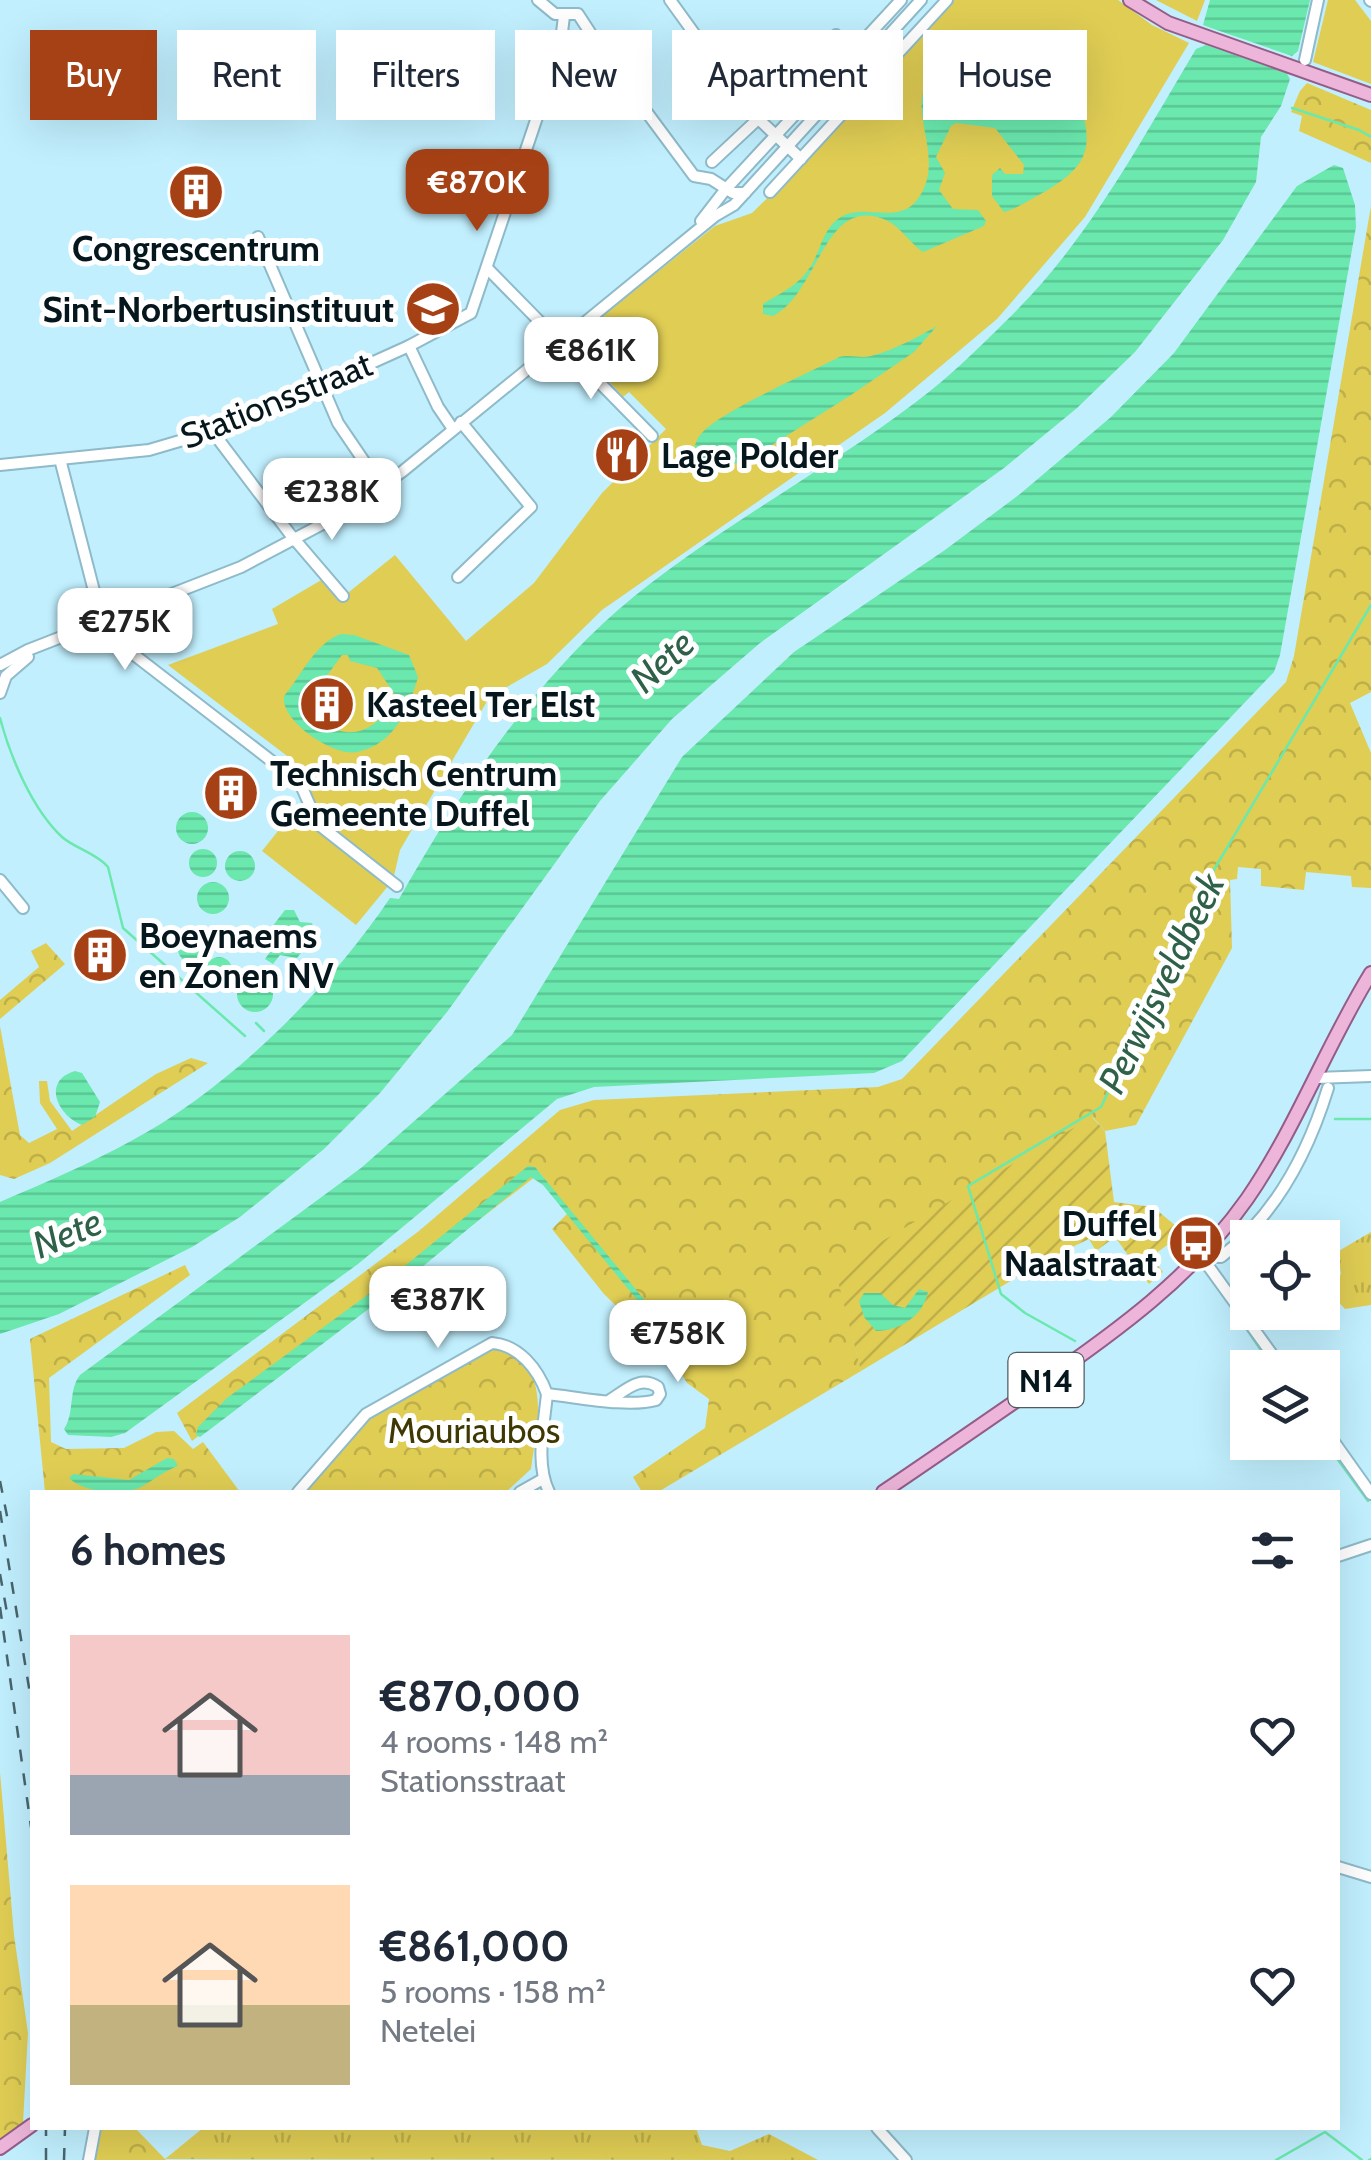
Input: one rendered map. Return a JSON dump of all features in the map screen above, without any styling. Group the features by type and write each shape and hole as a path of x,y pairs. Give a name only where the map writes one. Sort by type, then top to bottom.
{"main road":[{"path":"1130,0 1168,23 1371,96"},
{"name":"N14","path":"886,1490 1110,1335 1152,1303 1200,1256 1264,1173 1371,973"},
{"path":"0,2148 30,2126"}],"street":[{"path":"538,0 546,10 564,16 578,14 694,176 711,180 725,190 745,193"},
{"path":"670,0 692,30"},
{"path":"0,693 6,684 2,669 44,645 225,574 296,540 382,487 560,340 734,204 920,0"},
{"path":"770,192 946,0"},
{"path":"1305,60 1318,0"},
{"path":"681,244 725,190 898,4 904,18"},
{"name":"Stationsstraat","path":"0,465 149,450 234,425 471,313 560,49 564,16"},
{"path":"712,162 752,120"},
{"path":"760,120 801,159"},
{"path":"258,238 338,424 372,472"},
{"path":"487,268 652,436"},
{"path":"408,346 438,407 532,507 458,576"},
{"path":"212,431 343,596"},
{"path":"60,459 102,622 124,647 300,783 318,824 397,886"},
{"path":"0,880 23,908"},
{"path":"1316,1078 1371,1076"},
{"path":"1200,1256 1221,1257 1234,1248 1286,1186 1311,1138 1328,1088"},
{"path":"1264,1173 1286,1186"},
{"path":"1200,1256 1269,1350"},
{"path":"300,1490 366,1414 492,1343 505,1344 528,1360 542,1378 546,1394 542,1463 543,1479 549,1490"},
{"path":"546,1394 610,1400"},
{"path":"1340,1450 1371,1494"},
{"path":"530,1484 542,1463"},
{"path":"522,1490 543,1479"},
{"path":"1340,1555 1371,1545"},
{"path":"1340,1868 1371,1878"},
{"path":"89,2160 95,2130"},
{"path":"879,2130 906,2160"}],"green space":[{"path":"952,0 1118,0 1152,25 1189,43 1085,217 997,319 885,413 602,610 547,664 493,691 400,850 393,880 356,925 262,851 310,791 293,770 295,762 168,665 278,624 272,609 323,579 339,600 395,555 466,641 534,583 602,493 666,429 629,392 623,397 572,340 715,226 752,213 842,120 903,120 903,53 923,32 923,120 1087,120 1087,30 925,30"},
{"path":"1156,0 1205,0 1197,21"},
{"path":"1328,0 1355,0 1371,21 1371,84 1313,62"},
{"path":"1307,83 1371,110 1371,163 1299,131 1302,116 1291,112"},
{"path":"1371,206 1371,692 1350,703 1371,753 1371,888 1352,887 1351,876 1306,872 1304,890 1261,886 1261,869 1238,867 1237,879 1230,880 1232,948 1136,1125 1105,1131 1093,1117 836,1269 861,1371 661,1490 641,1490 633,1477 705,1428 709,1399 687,1383 676,1365 604,1294 552,1229 569,1212 540,1173 192,1441 177,1413 419,1231 560,1110 594,1100 878,1087 902,1079 1286,682 1294,656"},
{"path":"46,943 65,964 0,1019 0,1000 39,967 31,951"},
{"path":"0,1026 20,1135 29,1143 57,1129 40,1103 39,1081 47,1081 50,1101 72,1131 156,1074 191,1058 208,1063 50,1163 14,1179 0,1175"},
{"path":"1092,1117 1105,1131 1114,1202 1153,1207 1194,1241 1178,1257 1170,1243 1151,1257 1163,1272 1149,1284 1115,1237 1096,1251 1089,1239 1047,1259 861,1371 835,1269"},
{"path":"1371,1232 1371,1305 1345,1309 1340,1304 1340,1250"},
{"path":"185,1265 190,1275 49,1378 51,1442 66,1449 124,1448 156,1432 174,1431 193,1449 203,1442 239,1490 45,1490 30,1339"},
{"name":"Mouriaubos","path":"492,1347 526,1366 534,1380 538,1414 531,1469 508,1490 303,1490 365,1421"},
{"path":"0,1772 14,1935 28,2033 23,2123 0,2139"},
{"path":"98,2130 137,2130 166,2160 94,2160"},
{"path":"201,2130 697,2130 702,2145 730,2151 769,2134 818,2160 165,2159"}],"water":[{"name":"Nete","path":"1210,0 1310,0 1298,51 1286,72 1290,79 1281,106 1261,137 1256,182 1223,240 1135,352 1077,408 1004,468 760,643 672,719 600,801 447,1012 380,1093 324,1149 240,1217 192,1247 59,1314 0,1334 0,1202 131,1141 205,1094 240,1065 307,1001 390,898 399,899 445,821 497,745 585,641 690,554 916,402 995,332 1035,291 1087,226 1196,49 1206,45 1211,28 1203,25"},
{"path":"923,120 1084,120 1086,144 1079,164 1046,191 1004,212 992,196 992,175 1000,168 1005,174 1023,174 1024,165 995,128 956,123 951,126 936,157 945,173 939,190 953,209 978,210 986,221 984,226 923,252 888,221 867,215 850,220 824,248 789,304 773,316 763,314 763,304 806,273 838,219 858,212 890,213 909,208 927,178 929,156"},
{"path":"1334,165 1343,168 1355,205 1356,227 1274,672 902,1061 874,1073 594,1087 557,1099 358,1264 125,1433 111,1437 68,1435 64,1429 80,1375 361,1168 512,1035 682,757 794,652 945,550 1020,494 1111,417 1174,353 1297,186"},
{"path":"937,326 914,352 764,450 709,476 694,456 701,434 745,404 839,357 880,353"},
{"path":"354,635 409,655 418,677 410,701 390,734 357,752 335,749 310,735 285,706 284,696 316,652 332,638","holes":["342,655 348,655 350,661 377,668 395,695 377,721 354,732 329,727 305,706"]},
{"path":"192,812 203,817 208,828 203,839 192,844 181,839 176,828 181,817"},
{"path":"203,849 213,853 217,863 213,873 203,877 193,873 189,863 193,853"},
{"path":"240,851 251,855 255,866 251,877 240,881 229,877 225,866 229,855"},
{"path":"213,882 224,887 229,898 224,909 213,914 202,909 197,898 202,887"},
{"path":"285,910 294,910 300,922 312,923 316,935 297,958 280,955 273,964 265,959 272,949 265,936"},
{"path":"191,936 200,940 204,949 200,958 191,962 182,958 178,949 182,940"},
{"path":"219,957 228,961 232,970 228,979 219,983 210,979 206,970 210,961"},
{"path":"255,976 268,981 273,994 268,1007 255,1012 242,1007 237,994 242,981"},
{"path":"75,1071 82,1073 100,1102 95,1117 82,1125 66,1114 57,1098 58,1082"},
{"path":"528,1166 535,1167 675,1337 665,1334 543,1185 531,1177 404,1282 200,1437 196,1435 198,1427 227,1398 385,1282"},
{"path":"919,1289 928,1292 925,1301 916,1315 902,1325 876,1331 864,1317 859,1301 864,1293 880,1293 893,1305 905,1308"},
{"path":"167,1458 174,1459 178,1466 133,1490 93,1490 69,1478 73,1474 129,1480"}],"pier":[{"path":"1211,28 1292,56 1286,73 1206,45"}],"waterway":[{"name":"Perwijsveldbeek","path":"1292,108 1371,137"},
{"name":"Perwijsveldbeek","path":"1075,1341 1025,1313 1001,1294 968,1186 1101,1107 1215,868 1371,605"},
{"path":"0,718 16,765 41,812 62,837 108,867 123,928 245,1036"},
{"path":"256,1023 264,1031"},
{"path":"1335,1119 1371,1119"},
{"name":"Perwijsveldbeek","path":"1229,1303 1261,1350"},
{"name":"Perwijsveldbeek","path":"1338,1460 1368,1501"},
{"path":"1276,2160 1325,2132 1362,2160"}],"railway":[{"path":"0,1481 9,1526"},
{"path":"0,1511 30,1694"},
{"path":"0,1574 8,1618"},
{"path":"0,1607 30,1820"},
{"path":"46,2130 46,2160"},
{"path":"64,2160 65,2130"}],"place":[{"name":"Congrescentrum","path":"196,192"},
{"name":"Sint-Norbertusinstituut","path":"433,309"},
{"name":"Lage Polder","path":"622,455"},
{"name":"Kasteel Ter Elst","path":"327,704"},
{"name":"Technisch Centrum Gemeente Duffel","path":"231,793"},
{"name":"Boeynaems en Zonen NV","path":"100,955"},
{"name":"Duffel Naalstraat","path":"1196,1243"}]}
